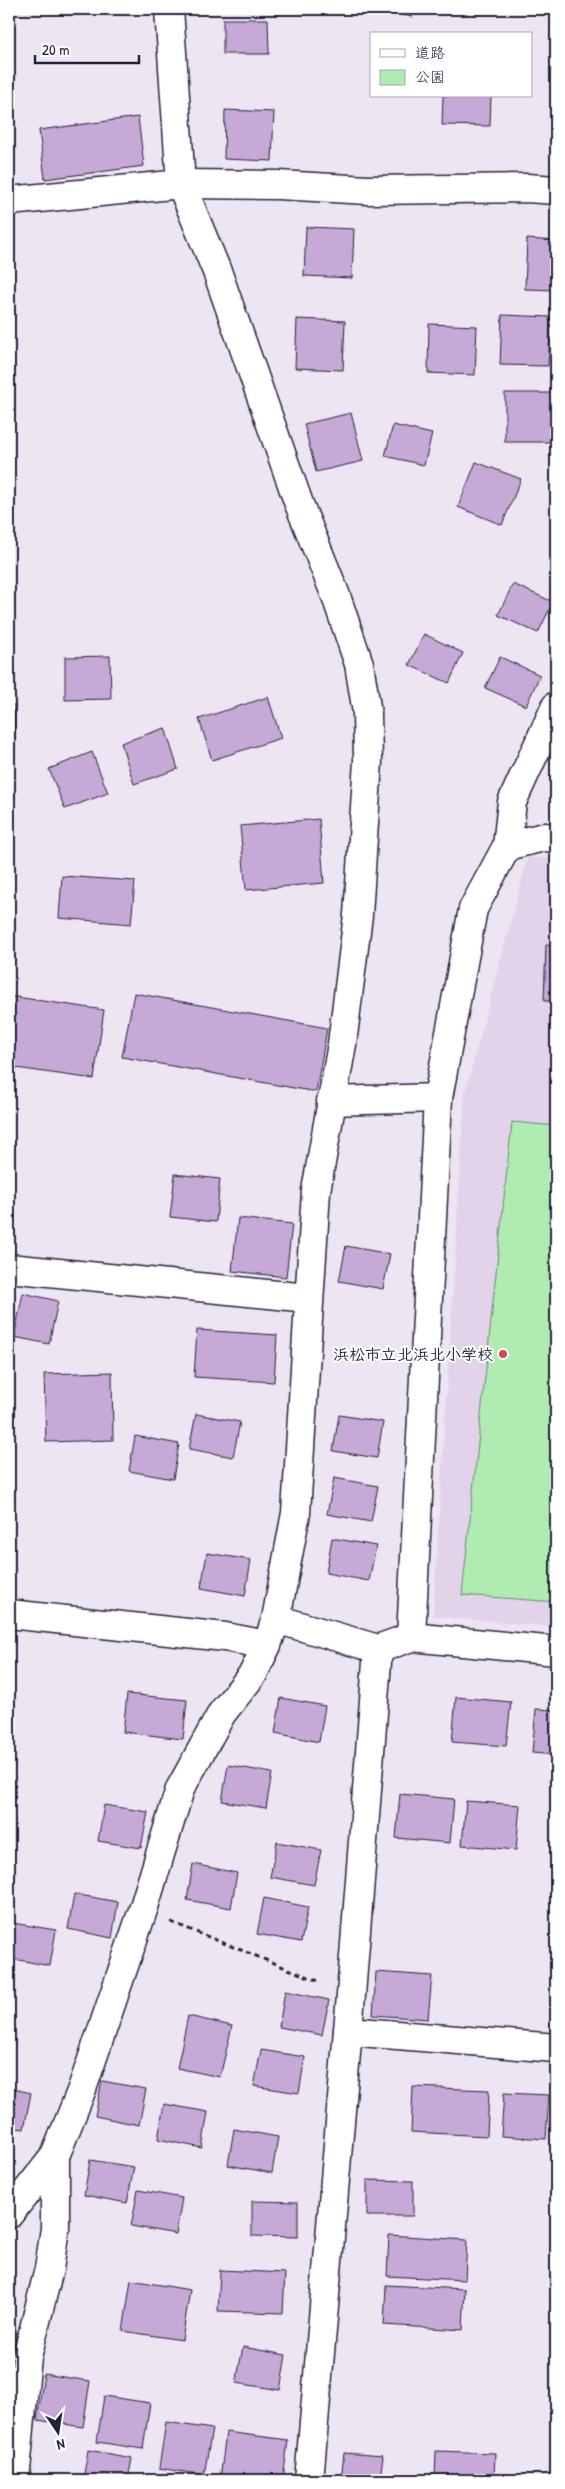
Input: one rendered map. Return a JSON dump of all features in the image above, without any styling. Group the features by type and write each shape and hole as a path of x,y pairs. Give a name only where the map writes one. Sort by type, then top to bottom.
{"street":[{"path":"9,2214 55,2156 82,2089 143,1910 180,1789 222,1714 253,1674 267,1645 276,1618 296,1513 316,1191 342,1044 358,915 368,761 366,713 359,664 336,596 299,504 218,274 181,184 169,9"},
{"path":"9,201 181,184 278,185 368,190 527,188 556,190"},
{"path":"411,1637 438,1098 473,910 507,846 512,802 556,706"},
{"path":"507,846 544,837 556,838"},
{"path":"331,1101 438,1098"},
{"path":"9,1268 308,1298"},
{"path":"9,1614 225,1637 267,1645"},
{"path":"276,1618 378,1648 411,1637 556,1651"},
{"path":"309,2480 348,2032 378,1648"},
{"path":"348,2032 556,2048"},
{"path":"15,2480 27,2358 49,2269 56,2228 55,2156"}],"path":[{"path":"143,1910 264,1957 351,1995"}],"shaded area":[{"name":"浜松市立北浜北小学校","path":"528,857 556,859 556,1627 433,1616 465,1092"}],"green space":[{"path":"512,1122 556,1126 556,1602 462,1595"}],"building":[{"path":"375,9 415,9 412,17"},
{"path":"223,19 268,19 269,54 223,54"},
{"path":"443,98 491,98 490,126 442,125"},
{"path":"225,110 274,112 272,161 224,159"},
{"path":"138,117 144,166 45,179 39,130"},
{"path":"306,227 354,229 352,278 304,276"},
{"path":"527,239 556,241 556,290 525,289"},
{"path":"502,315 551,317 548,366 500,365"},
{"path":"297,319 345,321 343,370 295,368"},
{"path":"429,324 477,326 475,375 428,373"},
{"path":"505,393 553,393 553,442 505,442"},
{"path":"351,413 363,461 316,472 304,424"},
{"path":"393,425 432,434 424,465 385,456"},
{"path":"476,462 521,479 502,525 458,507"},
{"path":"513,584 553,602 538,633 498,615"},
{"path":"424,634 463,653 449,683 409,665"},
{"path":"110,656 111,699 65,700 65,657"},
{"path":"500,657 540,675 526,706 485,688"},
{"path":"268,697 281,738 212,760 199,719"},
{"path":"9,705 14,705 15,748 9,748"},
{"path":"165,728 178,769 134,784 121,743"},
{"path":"92,752 108,793 65,809 49,769"},
{"path":"319,819 324,883 246,890 240,826"},
{"path":"62,876 135,881 131,924 59,918"},
{"path":"546,945 556,946 556,1001 544,1001"},
{"path":"134,993 327,1028 316,1092 122,1057"},
{"path":"9,996 104,1010 94,1079 9,1067"},
{"path":"175,1174 220,1179 216,1222 170,1217"},
{"path":"238,1218 292,1224 286,1277 232,1271"},
{"path":"346,1246 390,1254 383,1289 339,1281"},
{"path":"23,1293 58,1301 49,1344 14,1337"},
{"path":"197,1330 277,1335 274,1382 194,1377"},
{"path":"112,1372 113,1440 46,1442 44,1374"},
{"path":"196,1414 240,1422 233,1457 189,1449"},
{"path":"339,1415 383,1422 377,1458 333,1451"},
{"path":"135,1436 179,1444 173,1479 129,1471"},
{"path":"334,1478 378,1486 371,1522 327,1514"},
{"path":"332,1538 376,1546 369,1581 326,1573"},
{"path":"207,1553 251,1560 245,1596 201,1588"},
{"path":"127,1694 187,1700 183,1739 123,1732"},
{"path":"456,1697 511,1702 506,1746 452,1742"},
{"path":"281,1698 325,1706 319,1742 275,1733"},
{"path":"536,1709 556,1710 556,1755 532,1753"},
{"path":"228,1765 272,1773 266,1808 222,1801"},
{"path":"400,1794 454,1799 450,1843 396,1838"},
{"path":"466,1801 520,1805 516,1850 462,1845"},
{"path":"104,1805 148,1812 141,1848 98,1841"},
{"path":"277,1842 321,1850 314,1885 270,1877"},
{"path":"193,1864 237,1873 231,1908 187,1900"},
{"path":"74,1894 118,1902 112,1938 68,1929"},
{"path":"264,1898 308,1907 301,1942 257,1934"},
{"path":"12,1923 56,1930 50,1966 9,1958"},
{"path":"376,1972 432,1976 428,2019 373,2015"},
{"path":"285,1991 329,2000 322,2035 279,2027"},
{"path":"188,2016 232,2026 220,2077 177,2068"},
{"path":"261,2050 305,2057 299,2093 254,2086"},
{"path":"102,2081 146,2089 139,2125 95,2116"},
{"path":"413,2087 489,2090 487,2136 411,2132"},
{"path":"9,2088 31,2093 24,2129 9,2127"},
{"path":"504,2093 549,2095 546,2139 501,2136"},
{"path":"164,2104 208,2112 202,2148 158,2139"},
{"path":"234,2129 278,2137 272,2173 228,2165"},
{"path":"90,2160 134,2167 127,2203 84,2195"},
{"path":"367,2180 413,2181 413,2216 367,2216"},
{"path":"138,2190 182,2198 176,2234 131,2226"},
{"path":"252,2201 298,2202 298,2237 252,2236"},
{"path":"389,2235 467,2240 465,2280 387,2276"},
{"path":"220,2270 285,2273 283,2313 218,2311"},
{"path":"131,2280 190,2290 182,2340 123,2331"},
{"path":"386,2285 465,2289 463,2330 384,2325"},
{"path":"9,2331 17,2333 10,2369 9,2368"},
{"path":"243,2347 286,2355 280,2390 236,2383"},
{"path":"44,2374 90,2381 83,2427 37,2420"},
{"path":"104,2396 150,2403 143,2449 97,2442"},
{"path":"166,2422 212,2429 204,2475 159,2468"},
{"path":"226,2432 288,2440 283,2480 220,2480"},
{"path":"88,2450 132,2458 128,2480 83,2480"},
{"path":"436,2451 495,2453 494,2480 435,2480"},
{"path":"344,2453 383,2456 380,2480 341,2480"}],"place":[{"name":"浜松市立北浜北小学校","path":"503,1354"}]}
